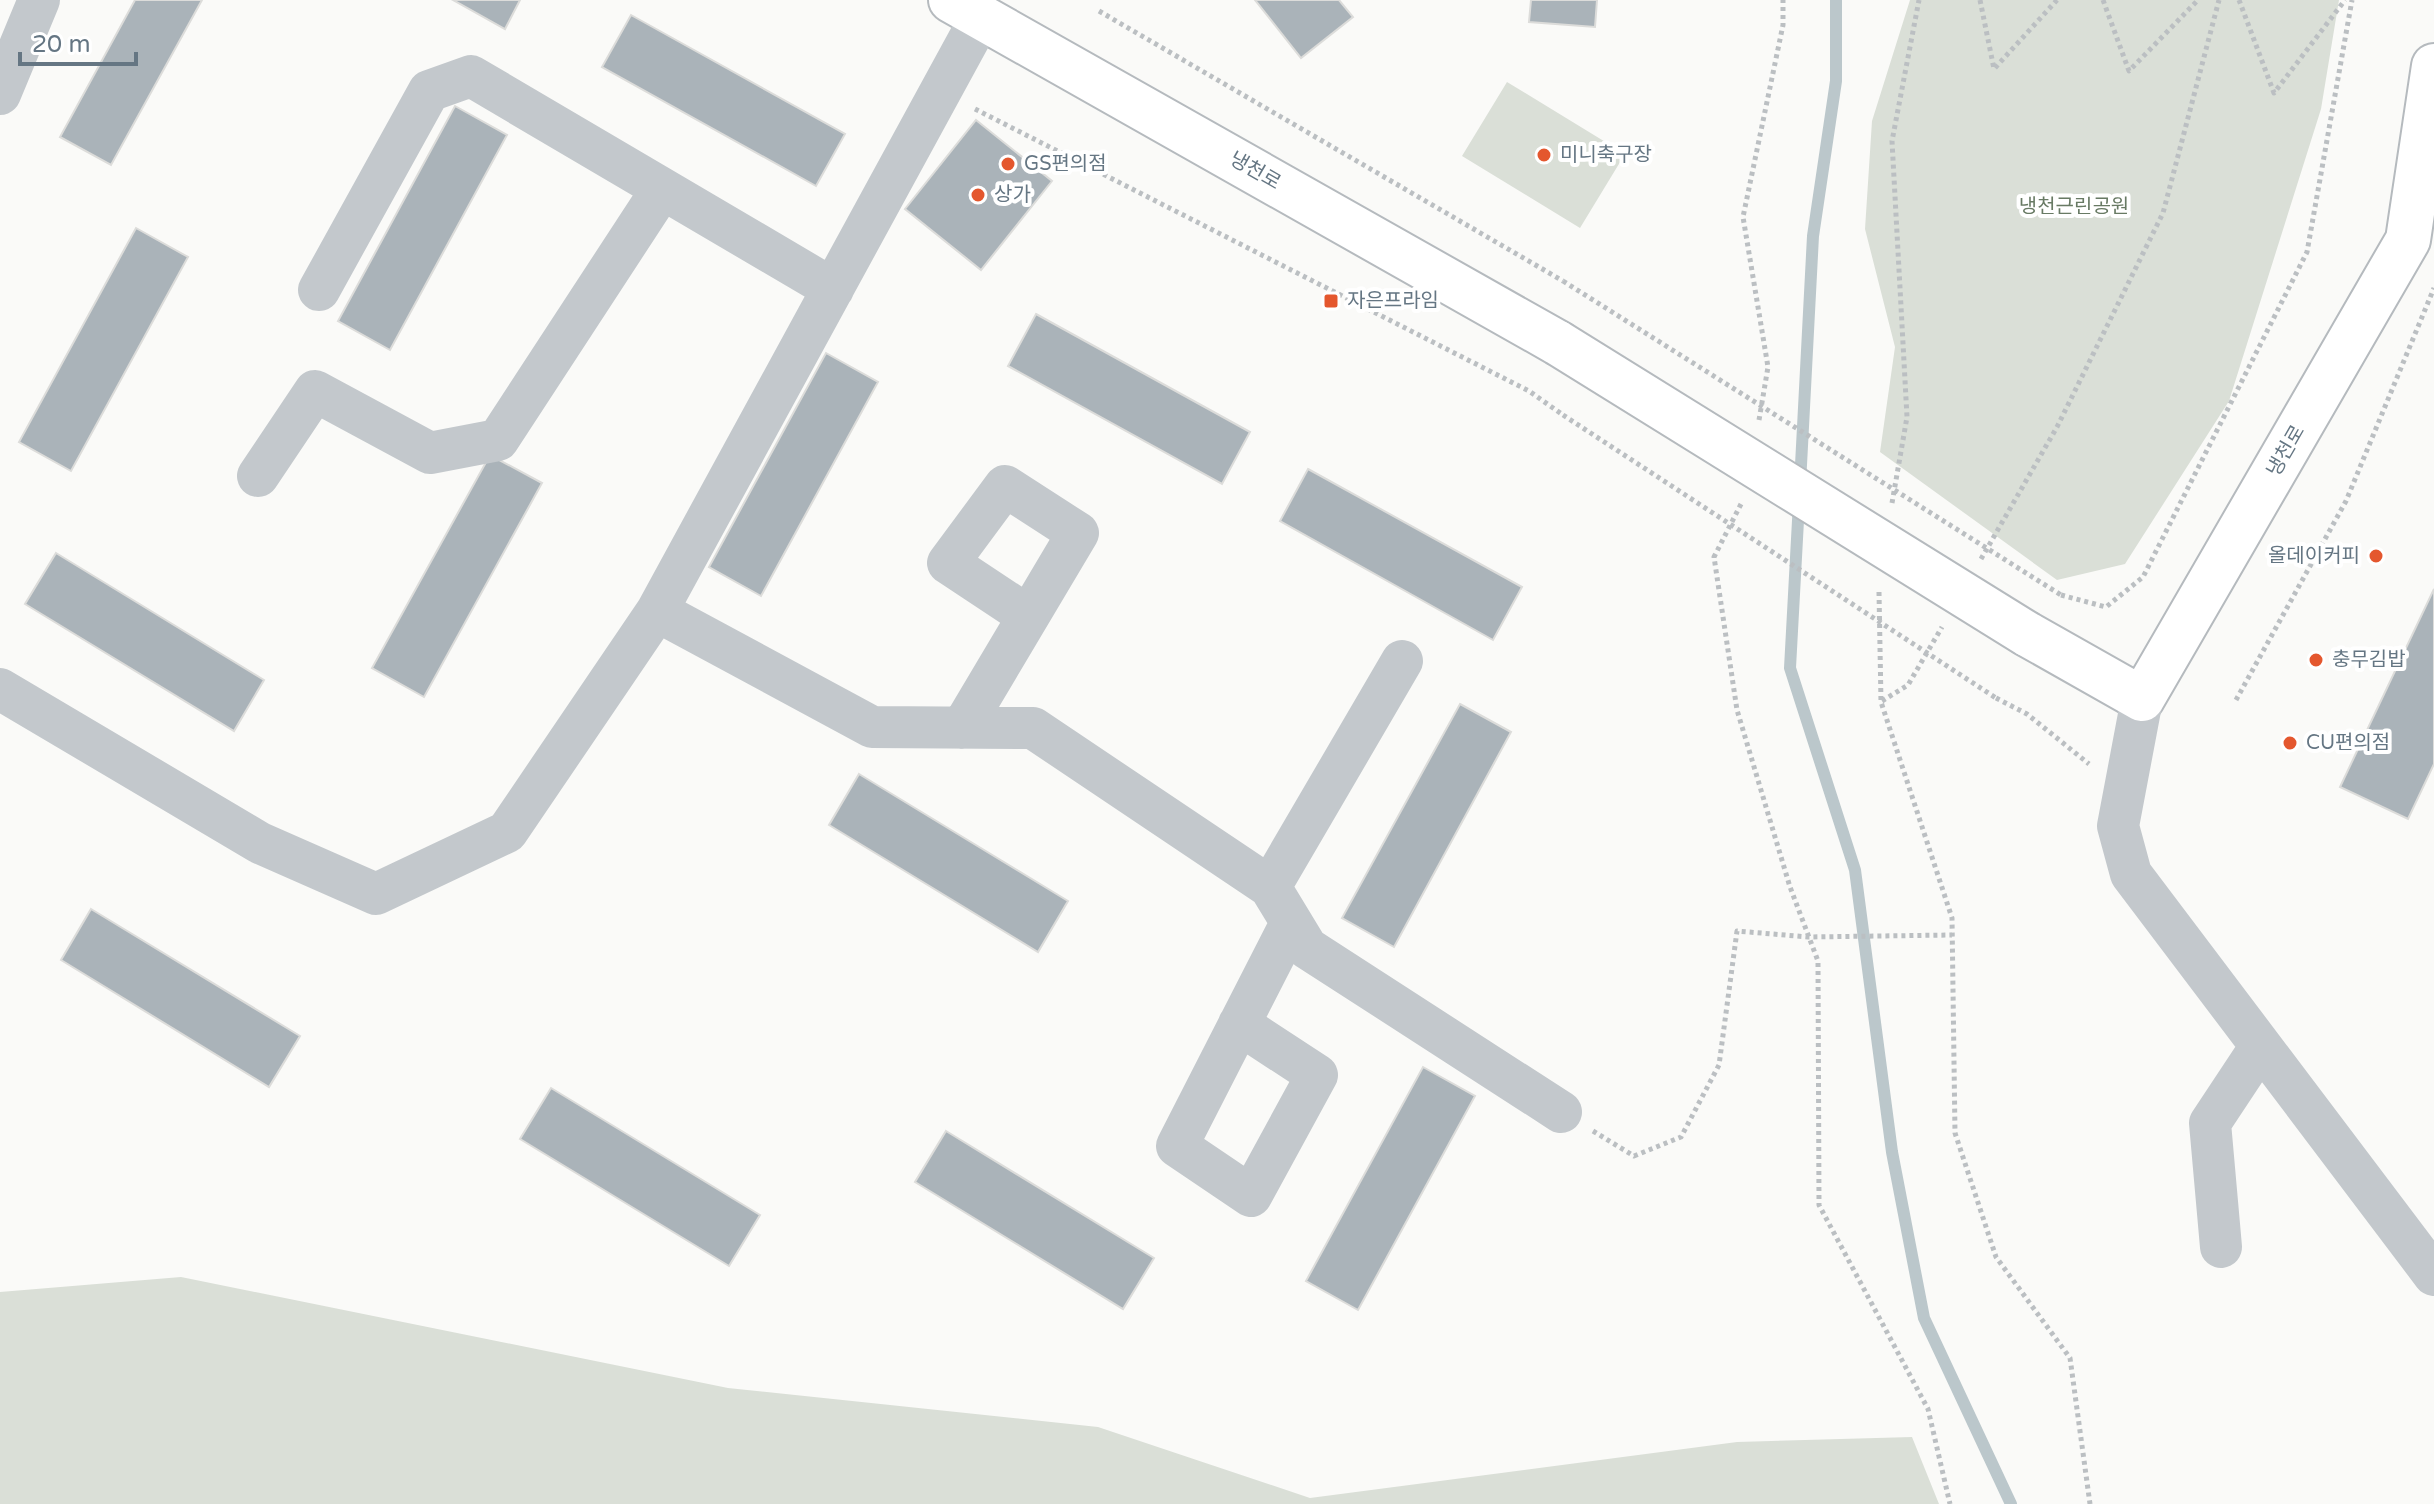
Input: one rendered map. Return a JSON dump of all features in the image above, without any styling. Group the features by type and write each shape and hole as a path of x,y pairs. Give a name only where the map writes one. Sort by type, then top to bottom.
{"main road":[{"name":"냉천로","path":"966,9 1558,343 2027,634 2142,699 2408,240 2434,66"}],"street":[{"path":"0,94 39,0"},
{"path":"0,689 260,843 376,894 507,832 657,611 941,91 966,9"},
{"path":"319,290 429,91 471,76 833,289"},
{"path":"258,476 315,391 430,453 498,440 662,189"},
{"path":"657,611 872,727 1033,728 1270,887 1307,948 1561,1112"},
{"path":"962,728 1028,616"},
{"path":"1270,887 1402,661"},
{"path":"2142,699 2118,826 2131,874 2434,1275"},
{"path":"1239,1024 1291,923"},
{"path":"2221,1247 2210,1123 2261,1046"}],"path":[{"path":"1768,367 1743,217 1783,25 1783,0"},
{"path":"1907,417 1892,141 1919,0"},
{"path":"1980,0 1994,69 2057,0"},
{"path":"2103,0 2129,71 2198,0"},
{"path":"1978,563 2057,427 2163,213 2219,0"},
{"path":"2239,0 2274,93 2345,0"},
{"path":"1099,11 1563,281 2061,595 2106,607 2143,577 2307,252 2352,0"},
{"path":"941,91 1529,391 1996,698 2027,714 2088,761 2118,826"},
{"path":"2236,700 2346,501 2434,288"},
{"path":"1714,557 1737,710 1818,961 1819,1205 1928,1409 1950,1504"},
{"path":"1947,617 1908,685 1881,702 1952,918 1955,1133 1996,1257 2070,1358 2090,1504"},
{"path":"1561,1112 1634,1156 1681,1137 1719,1065 1737,931 1808,937 1952,935"}],"green space":[{"name":"냉천근린공원","path":"1910,0 2339,0 2321,109 2229,401 2125,564 2057,580 1880,452 1895,347 1865,229 1872,121"},
{"name":"미니축구장","path":"1507,82 1625,154 1580,228 1462,156"},
{"path":"181,1277 728,1388 1098,1427 1310,1498 1737,1442 1912,1437 1939,1504 0,1504 0,1292"}],"building":[{"path":"135,0 202,0 111,165 60,137"},
{"path":"453,0 520,0 505,29"},
{"path":"1255,0 1339,0 1353,17 1301,58"},
{"path":"1531,0 1597,0 1595,27 1529,22"},
{"path":"631,15 845,134 816,186 602,67"},
{"path":"455,106 507,135 390,350 338,321"},
{"name":"상가","path":"976,120 1052,181 981,270 905,209"},
{"path":"136,228 188,257 71,471 19,442"},
{"path":"1036,314 1250,432 1222,484 1008,366"},
{"path":"826,353 878,382 761,596 709,567"},
{"path":"490,455 542,483 424,697 372,668"},
{"path":"1308,469 1522,587 1493,640 1280,521"},
{"path":"56,553 264,680 234,731 25,604"},
{"path":"2434,589 2434,764 2408,819 2340,787"},
{"path":"1460,704 1511,732 1394,947 1342,918"},
{"path":"859,774 1068,901 1038,952 829,825"},
{"path":"91,909 300,1036 269,1087 61,960"},
{"path":"1423,1067 1475,1096 1358,1310 1306,1281"},
{"path":"551,1088 760,1215 729,1266 520,1139"},
{"path":"946,1131 1154,1258 1123,1309 915,1182"}],"waterway":[{"path":"1800,484 1813,236 1836,81 1836,0"},
{"path":"1799,502 1790,668 1855,870 1892,1152 1924,1318 2011,1504"}],"place":[{"name":"미니축구장","path":"1544,155"},
{"name":"GS편의점","path":"1008,164"},
{"name":"상가","path":"978,195"},
{"name":"자은프라임","path":"1331,301"},
{"name":"올데이커피","path":"2376,556"},
{"name":"충무김밥","path":"2316,660"},
{"name":"CU편의점","path":"2290,743"}]}
